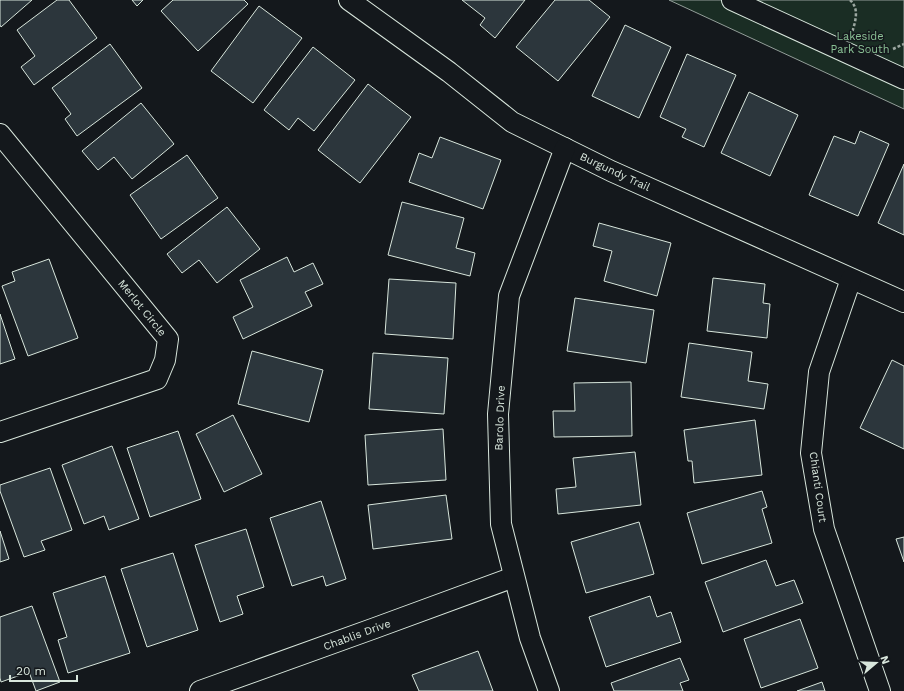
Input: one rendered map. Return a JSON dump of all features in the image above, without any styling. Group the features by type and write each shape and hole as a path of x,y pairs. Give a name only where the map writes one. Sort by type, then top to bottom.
{"street":[{"name":"Burgundy Trail","path":"349,0 449,72 512,122 611,171 904,302"},
{"path":"732,0 904,79"},
{"name":"Merlot Circle","path":"0,134 168,339 165,360 157,379 0,432"},
{"name":"Barolo Drive","path":"549,691 530,638 501,524 498,422 509,296 565,148"},
{"name":"Chianti Court","path":"851,278 819,372 811,453 824,529 880,691"},
{"name":"Chablis Drive","path":"200,691 234,685 514,577"}],"path":[{"path":"850,0 853,3 857,17 851,35 857,38"},
{"path":"888,51 904,44"}],"green space":[{"name":"Lakeside Park South","path":"669,0 904,0 904,109"}],"building":[{"path":"0,0 32,0 1,27"},
{"path":"57,0 69,0 97,38 34,85 21,67 35,56 17,30"},
{"path":"132,0 143,0 137,6"},
{"path":"173,0 244,0 248,4 198,51 161,11"},
{"path":"462,0 525,0 495,38 480,25 485,18"},
{"path":"555,0 589,0 610,17 558,81 516,47"},
{"path":"259,6 302,38 253,103 211,71"},
{"path":"625,25 671,47 639,118 592,96"},
{"path":"110,44 142,88 77,136 65,119 71,114 52,88"},
{"path":"313,47 355,80 314,131 298,118 289,130 264,110"},
{"path":"687,54 736,75 704,147 682,137 686,129 660,117"},
{"path":"368,84 411,117 360,183 318,150"},
{"path":"749,92 798,115 770,176 721,153"},
{"path":"141,103 174,144 132,179 114,157 98,170 82,151"},
{"path":"860,131 889,144 858,216 809,195 834,136 855,144"},
{"path":"440,137 501,160 483,209 409,182 419,153 432,158"},
{"path":"187,155 218,198 161,239 130,195"},
{"path":"904,164 904,235 878,223"},
{"path":"402,202 464,218 456,248 475,253 470,276 388,255"},
{"path":"227,207 260,249 217,283 199,260 182,273 167,254"},
{"path":"599,223 671,243 657,296 604,281 612,251 593,246"},
{"path":"287,257 294,272 313,263 323,284 305,292 312,306 243,339 233,317 253,307 240,280"},
{"path":"49,259 78,338 28,356 2,286 15,281 12,272"},
{"path":"713,278 765,284 763,303 770,304 767,338 707,331"},
{"path":"389,279 456,283 453,339 385,334"},
{"path":"575,298 654,310 646,363 567,351"},
{"path":"0,314 15,359 0,364"},
{"path":"689,343 752,352 748,381 768,384 764,409 681,397"},
{"path":"252,351 323,370 309,422 238,404"},
{"path":"373,353 448,358 444,414 369,409"},
{"path":"892,360 904,366 904,449 860,428"},
{"path":"631,382 632,436 554,437 553,411 575,411 574,383"},
{"path":"233,415 262,474 224,492 196,434"},
{"path":"755,420 762,475 694,483 692,461 688,461 684,430"},
{"path":"443,429 446,480 368,485 365,435"},
{"path":"178,431 201,499 150,517 127,448"},
{"path":"112,446 139,519 109,530 104,516 84,524 62,465"},
{"path":"635,452 641,505 558,514 556,489 576,487 573,458"},
{"path":"50,468 72,530 41,541 45,550 24,557 0,491 0,485"},
{"path":"762,491 767,507 762,509 772,543 702,564 687,513"},
{"path":"446,495 452,539 373,549 368,505"},
{"path":"321,501 346,579 326,586 323,576 292,586 270,518"},
{"path":"639,522 654,574 586,593 571,542"},
{"path":"246,529 264,587 237,596 243,614 220,622 195,545"},
{"path":"0,531 9,559 0,562"},
{"path":"904,537 904,562 896,539"},
{"path":"173,553 198,630 147,647 121,569"},
{"path":"766,560 776,586 794,580 803,603 723,632 705,582"},
{"path":"105,576 130,653 68,673 58,640 67,637 53,593"},
{"path":"650,596 657,617 671,612 681,642 606,667 589,617"},
{"path":"32,606 60,682 36,691 29,672 1,682 0,678 0,617"},
{"path":"800,619 818,668 761,688 744,639"},
{"path":"478,651 493,691 419,691 412,675"},
{"path":"680,658 689,680 680,683 683,691 614,691 611,683"},
{"path":"822,682 825,691 797,691"}]}
